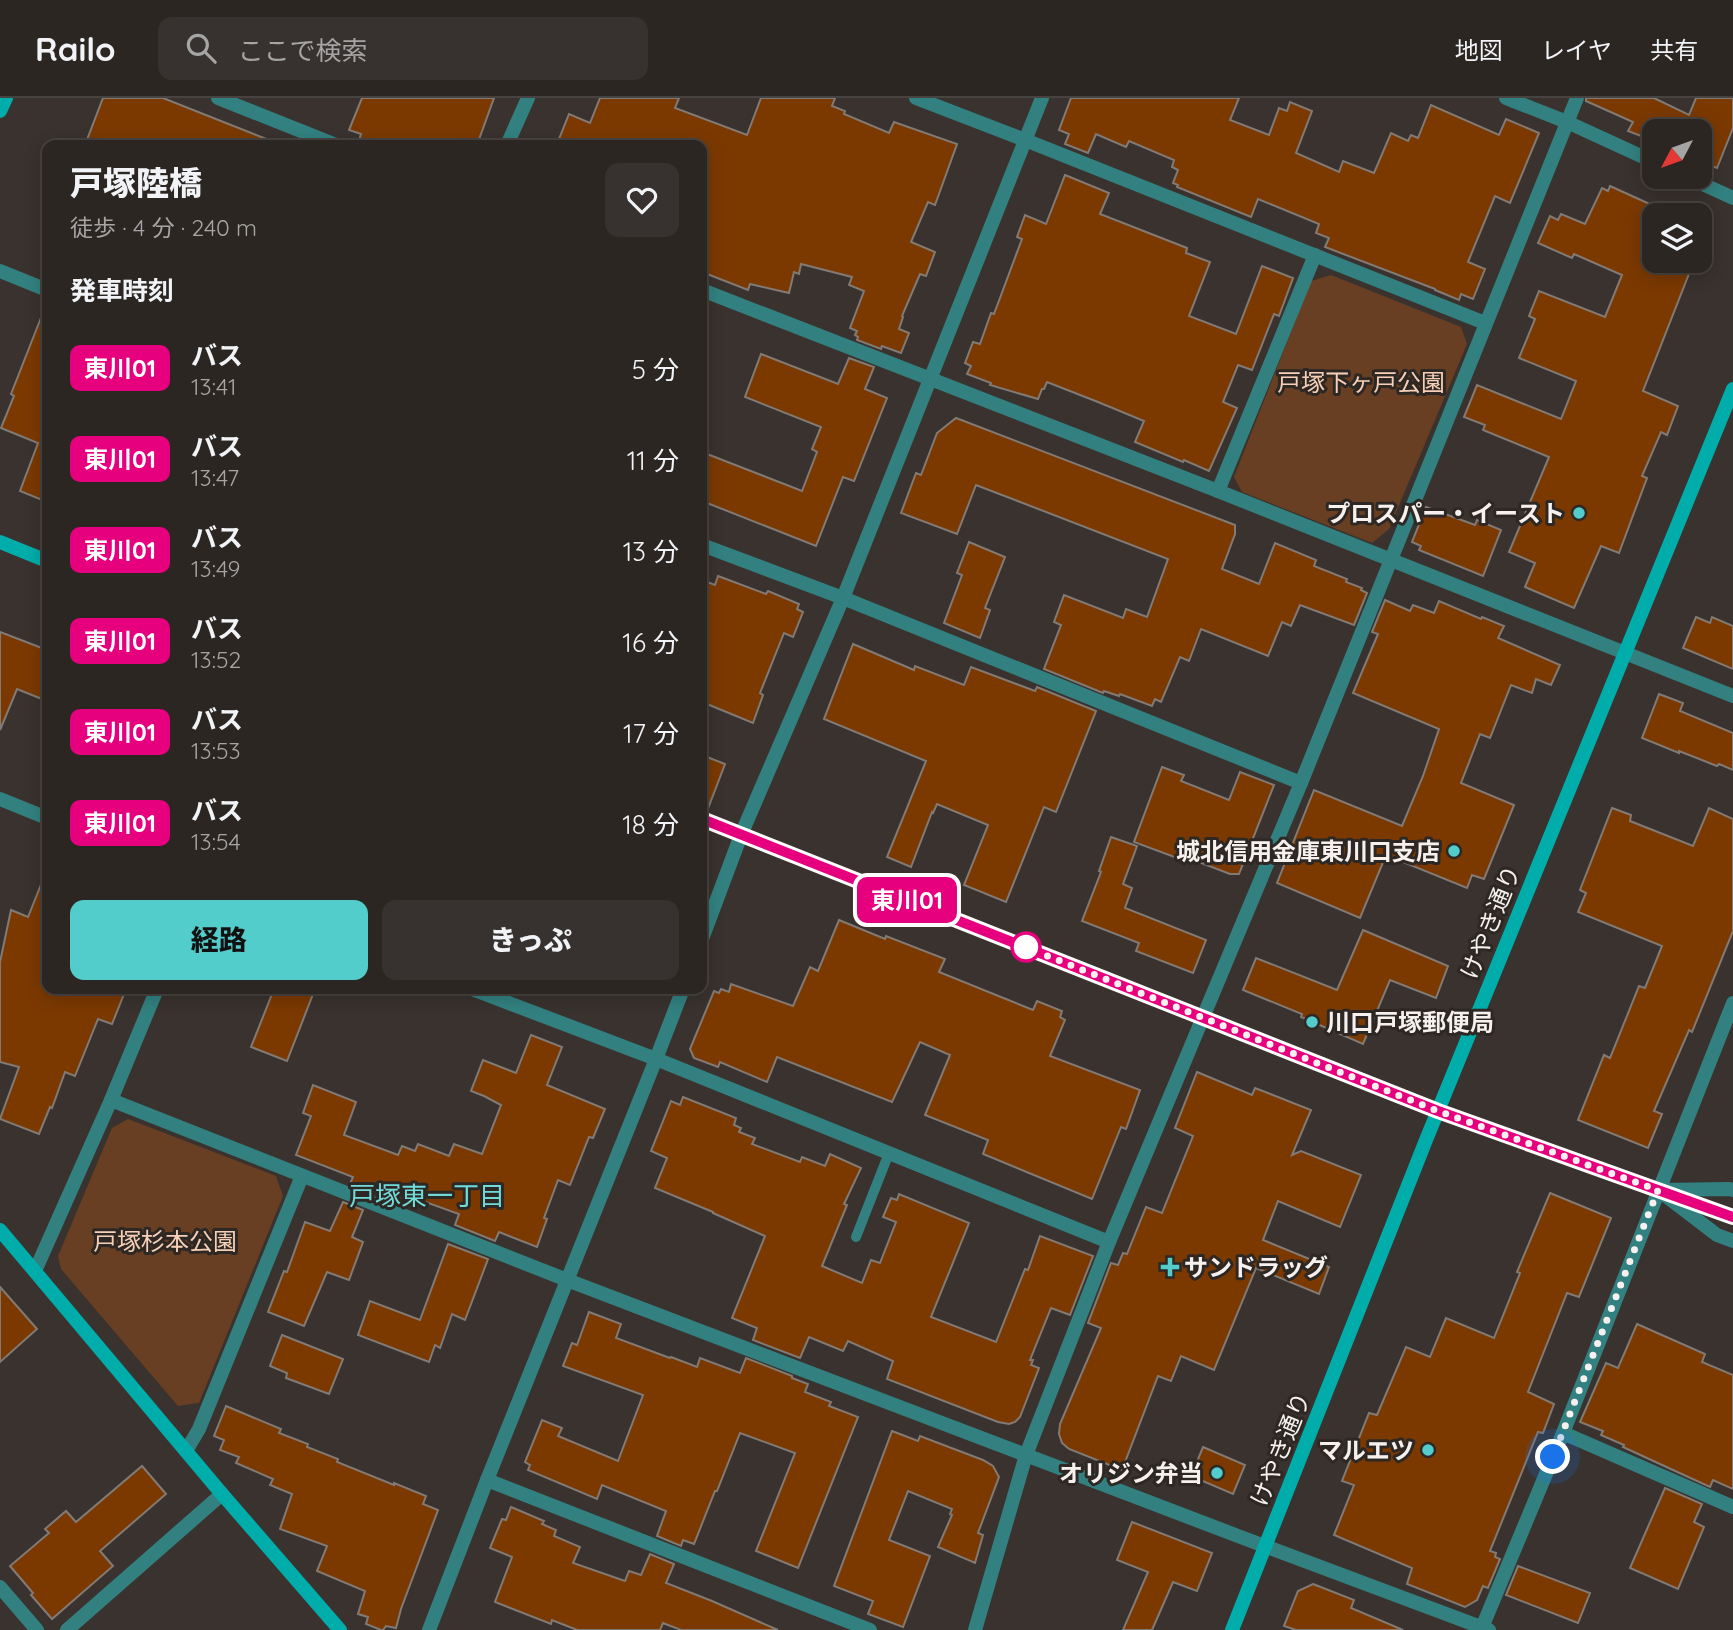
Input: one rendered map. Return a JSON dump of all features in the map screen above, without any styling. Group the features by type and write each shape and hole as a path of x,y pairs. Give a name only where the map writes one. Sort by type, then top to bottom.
{"street":[{"path":"0,111 6,98"},
{"path":"218,98 323,140"},
{"path":"510,140 528,98"},
{"path":"916,98 1485,323"},
{"path":"707,926 741,835 843,598 1042,98"},
{"path":"1506,98 1642,156"},
{"path":"975,1630 1026,1455 1109,1242 1301,783 1577,98"},
{"path":"1712,188 1733,198"},
{"path":"1218,491 1315,255"},
{"path":"0,271 42,288"},
{"path":"707,292 1733,696"},
{"name":"けやき通り","path":"1232,1630 1438,1111 1733,389"},
{"path":"0,542 42,559"},
{"path":"707,547 843,598 1301,783"},
{"path":"0,799 42,816"},
{"path":"707,821 1438,1111 1733,1217"},
{"path":"35,1270 155,994"},
{"path":"485,994 656,1059 1109,1242"},
{"path":"429,1630 681,994"},
{"path":"111,1100 567,1280 1484,1629 1733,1003"},
{"path":"186,1451 199,1429 302,1176"},
{"path":"1658,1190 1733,1190"},
{"path":"1658,1190 1717,1235 1733,1241"},
{"path":"0,1230 340,1630"},
{"path":"1563,1433 1733,1507"},
{"path":"487,1480 870,1630"},
{"path":"67,1630 222,1494"},
{"path":"0,1587 37,1630"}],"lane":[{"path":"856,1237 889,1153"}],"green space":[{"name":"戸塚下ヶ戸公園","path":"1331,275 1461,327 1467,344 1389,529 1372,543 1242,492 1234,477 1311,281"},
{"name":"戸塚杉本公園","path":"128,1119 276,1176 283,1196 199,1403 178,1406 61,1269 58,1256 112,1128"}],"building":[{"path":"103,98 163,98 269,140 87,140"},
{"path":"362,98 494,98 479,140 359,140 361,134 349,130"},
{"path":"600,98 679,98 675,108 747,135 761,98 835,98 832,106 845,111 844,114 889,133 894,122 957,144 935,205 928,202 911,242 935,252 926,276 920,274 902,316 899,329 909,333 901,353 857,340 857,331 850,328 864,291 849,285 852,277 801,264 799,274 794,272 789,293 750,284 748,290 707,274 707,140 559,139 569,114 590,123"},
{"path":"1071,98 1239,98 1230,120 1269,135 1279,108 1287,111 1290,102 1312,111 1296,153 1339,172 1343,161 1374,173 1391,133 1408,141 1411,135 1418,138 1431,105 1499,135 1506,119 1539,133 1510,203 1495,196 1468,262 1485,269 1473,299 1461,294 1459,300 1325,247 1329,238 1316,233 1319,224 1258,199 1251,217 1177,187 1178,185 1173,183 1178,170 1172,167 1174,160 1129,141 1126,147 1096,134 1088,153 1065,144 1069,134 1059,130"},
{"path":"1586,98 1654,98 1689,115 1696,98 1733,98 1733,128 1717,168 1712,166 1712,119 1642,119 1642,136 1628,131 1633,122 1586,101"},
{"path":"1065,175 1109,193 1100,214 1187,248 1186,253 1210,262 1189,316 1236,334 1262,266 1293,278 1279,316 1274,314 1252,370 1238,365 1223,402 1237,408 1209,471 1135,442 1144,421 1098,402 1047,382 1038,399 990,385 991,383 967,374 971,366 965,363 973,342 980,344 991,313 994,314 1022,239 1017,237 1025,215 1046,224"},
{"path":"1610,186 1647,203 1642,203 1642,273 1689,273 1643,391 1678,406 1667,435 1661,432 1642,476 1647,478 1619,553 1601,546 1574,608 1525,587 1535,563 1509,552 1549,457 1483,430 1485,425 1464,417 1477,385 1561,419 1576,381 1519,358 1535,319 1529,316 1539,291 1605,317 1622,275 1574,254 1572,258 1538,243 1550,216 1558,220 1561,214 1585,224 1602,188 1608,191"},
{"path":"42,315 42,500 20,491 38,443 1,428 14,396 11,394"},
{"path":"761,354 838,384 849,358 874,367 865,389 887,398 854,481 843,477 816,546 707,503 707,454 802,491 817,452 812,449 821,427 745,397"},
{"path":"956,418 1235,525 1235,534 1222,569 1259,584 1275,543 1316,560 1314,566 1347,579 1346,582 1362,588 1361,590 1367,593 1354,625 1300,605 1291,626 1282,622 1268,656 1201,629 1189,661 1180,657 1161,702 1155,699 1152,706 1120,694 1103,693 1044,669 1061,625 1054,622 1064,595 1123,618 1126,609 1147,617 1168,559 976,485 957,534 901,513 916,473 921,475 937,433"},
{"path":"1426,507 1475,525 1477,520 1501,530 1483,576 1419,550 1421,546 1412,542"},
{"path":"969,542 1005,557 985,608 990,610 980,638 944,623 962,575 957,573"},
{"path":"718,576 766,594 768,591 799,604 797,609 803,612 793,637 784,633 760,693 763,695 753,723 707,704 707,582 715,585"},
{"path":"1385,600 1410,611 1413,605 1434,613 1439,601 1504,626 1498,638 1560,665 1551,685 1536,679 1532,693 1511,685 1490,738 1480,734 1461,783 1514,805 1484,879 1472,875 1467,888 1386,855 1360,918 1277,883 1314,790 1402,826 1423,776 1439,729 1353,693 1378,634 1372,632"},
{"path":"1696,617 1710,623 1712,617 1733,626 1733,669 1683,648"},
{"path":"0,632 42,648 42,699 17,689 0,730"},
{"path":"853,644 914,670 915,666 964,685 971,667 1035,691 1037,687 1096,711 1056,812 1044,807 1006,902 964,885 988,825 937,804 911,867 887,857 926,761 824,719"},
{"path":"1659,694 1683,703 1680,711 1733,733 1733,770 1642,738"},
{"path":"707,757 725,764 707,811"},
{"path":"1162,767 1184,775 1181,781 1229,800 1240,772 1274,785 1239,874 1230,874 1178,854 1177,858 1134,842"},
{"path":"1612,808 1631,815 1630,821 1693,846 1709,808 1733,819 1733,931 1692,1032 1689,1030 1654,1111 1662,1114 1648,1148 1578,1120 1604,1055 1610,1058 1639,986 1645,988 1662,946 1578,912 1586,893 1580,890"},
{"path":"1111,837 1137,846 1123,884 1132,888 1125,908 1206,940 1193,973 1136,951 1139,943 1082,921"},
{"path":"42,882 42,994 124,994 112,1024 98,1019 75,1076 65,1072 39,1134 0,1119 19,1067 0,1062 0,962 11,910 28,917"},
{"path":"839,920 945,959 939,972 1033,1010 1037,1001 1062,1011 1060,1017 1065,1020 1050,1056 1140,1090 1126,1129 1121,1127 1092,1199 983,1154 988,1140 925,1115 950,1055 920,1042 892,1102 777,1057 767,1082 720,1062 718,1067 694,1058 690,1049 714,991 719,993 721,989 729,992 731,984 793,1006 810,967 818,971"},
{"path":"1363,930 1448,966 1436,998 1390,980 1363,1044 1301,1017 1302,1014 1243,990 1256,958 1337,990"},
{"path":"272,994 313,994 287,1061 251,1047"},
{"path":"531,1035 562,1047 547,1085 605,1109 593,1138 589,1137 570,1185 558,1180 537,1247 499,1232 495,1241 455,1225 459,1214 373,1183 370,1192 350,1184 353,1177 296,1155 311,1116 303,1113 313,1085 356,1102 344,1135 398,1155 402,1146 415,1151 418,1144 449,1156 454,1144 482,1154 501,1105 471,1091 483,1060 516,1073"},
{"path":"1197,1072 1252,1095 1255,1088 1311,1110 1292,1155 1301,1151 1361,1175 1340,1227 1278,1201 1263,1240 1329,1267 1319,1294 1256,1268 1214,1370 1181,1356 1171,1381 1158,1376 1122,1470 1069,1449 1062,1443 1060,1424 1101,1328 1088,1323 1111,1263 1118,1265 1123,1253 1127,1254 1146,1207 1162,1213 1193,1136 1175,1128"},
{"path":"683,1097 736,1118 734,1125 741,1128 739,1132 755,1138 752,1144 800,1162 802,1157 825,1166 830,1154 861,1168 844,1204 847,1205 822,1266 862,1283 871,1260 880,1263 896,1222 883,1217 891,1198 897,1200 899,1194 969,1223 931,1317 996,1342 1040,1236 1093,1256 1070,1315 1051,1308 1030,1360 1033,1360 1031,1365 1039,1368 1020,1417 1009,1424 998,1422 887,1379 893,1361 848,1341 843,1351 809,1337 800,1358 753,1340 757,1328 732,1318 765,1236 655,1188 667,1158 651,1151 671,1101 680,1105"},
{"path":"1550,1193 1611,1218 1579,1297 1567,1293 1528,1392 1554,1404 1543,1433 1538,1432 1490,1551 1496,1553 1495,1557 1500,1559 1488,1588 1483,1586 1477,1600 1465,1607 1407,1584 1412,1568 1334,1535 1354,1485 1342,1481 1369,1413 1377,1415 1406,1347 1430,1357 1446,1318 1494,1338 1520,1273 1517,1272"},
{"path":"343,1202 363,1210 352,1237 363,1242 349,1280 327,1272 304,1326 268,1312 284,1271 287,1272 305,1222 330,1231"},
{"path":"448,1244 488,1259 465,1320 452,1314 440,1348 435,1345 429,1362 358,1335 370,1301 420,1320"},
{"path":"0,1287 37,1329 0,1362"},
{"path":"589,1312 621,1324 616,1338 697,1367 700,1358 740,1373 746,1358 808,1384 805,1392 831,1402 829,1406 858,1417 798,1568 756,1551 795,1453 740,1433 694,1544 683,1540 681,1546 657,1536 666,1511 602,1485 597,1499 528,1470 530,1465 525,1462 542,1420 562,1428 558,1436 618,1461 643,1395 563,1366 572,1343 577,1345"},
{"path":"1637,1324 1705,1354 1702,1362 1733,1375 1733,1489 1713,1480 1710,1487 1623,1447 1624,1445 1601,1435 1603,1431 1580,1422 1606,1363 1618,1368"},
{"path":"282,1335 343,1359 329,1394 286,1378 287,1373 270,1366"},
{"path":"226,1406 281,1429 279,1433 338,1459 337,1462 426,1496 423,1504 438,1510 396,1628 386,1626 381,1630 366,1624 368,1617 358,1614 365,1591 317,1571 327,1546 280,1529 292,1494 270,1485 273,1479 236,1463 239,1457 220,1450 224,1440 214,1436"},
{"path":"892,1431 918,1441 920,1436 983,1460 993,1466 999,1477 978,1533 983,1535 975,1563 938,1547 952,1509 908,1491 889,1540 930,1556 903,1627 868,1614 873,1601 834,1586"},
{"path":"1203,1447 1245,1465 1233,1494 1191,1476"},
{"path":"142,1466 166,1494 100,1551 113,1566 52,1619 10,1566 49,1533 45,1529 66,1511 76,1522"},
{"path":"1665,1488 1702,1504 1694,1522 1704,1527 1678,1589 1630,1568"},
{"path":"511,1507 544,1521 542,1524 556,1530 554,1536 580,1547 573,1563 625,1581 629,1571 641,1575 650,1554 674,1564 666,1583 778,1630 681,1630 663,1623 660,1630 577,1630 552,1620 551,1624 495,1602 512,1557 490,1548 502,1519 506,1520"},
{"path":"1132,1522 1212,1553 1197,1591 1173,1582 1152,1630 1123,1630 1148,1572 1117,1560"},
{"path":"1518,1566 1590,1593 1578,1623 1506,1595"},
{"path":"1313,1584 1354,1600 1351,1608 1403,1630 1296,1630 1284,1626 1298,1591"}],"bus line":[{"name":"東川01","path":"707,821 1438,1111 1733,1217"}],"place":[{"name":"プロスパー・イースト","path":"1579,513"},
{"name":"城北信用金庫東川口支店","path":"1454,851"},
{"name":"川口戸塚郵便局","path":"1312,1022"},
{"name":"サンドラッグ","path":"1170,1267"},
{"name":"マルエツ","path":"1428,1450"},
{"name":"オリジン弁当","path":"1217,1473"}],"district":[{"name":"戸塚東一丁目","path":"427,1195"}],"route":[{"path":"1026,947 1438,1111 1658,1190 1553,1457"}]}
